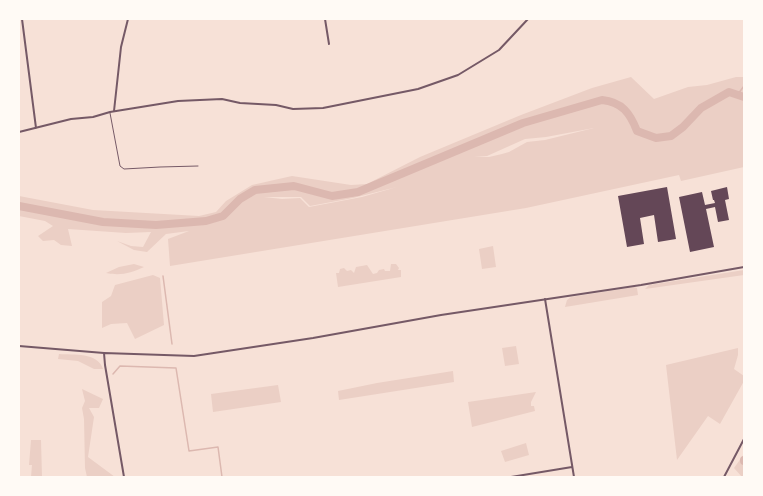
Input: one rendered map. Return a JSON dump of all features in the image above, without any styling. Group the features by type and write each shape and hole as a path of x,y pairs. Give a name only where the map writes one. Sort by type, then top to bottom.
{"street":[{"path":"22,19 36,128"},
{"path":"114,111 121,47 128,19"},
{"path":"326,19 329,44"},
{"path":"19,132 70,119 93,117 114,111 178,101 222,100 293,109 323,108 418,89 458,75 499,50 528,19"},
{"path":"19,346 104,353 194,356 313,338 441,315 641,285 744,267"},
{"path":"545,299 574,477"},
{"path":"104,353 124,477"},
{"path":"724,477 744,439"},
{"path":"511,477 572,467"}],"lane":[{"path":"110,112 120,166 124,169 160,166 198,166"}],"shaded area":[{"path":"631,77 654,99 688,87 707,85 736,77 744,77 744,167 681,181 679,175 526,208 170,266 168,239 189,231 166,234 147,252 134,250 117,241 131,246 143,247 151,232 126,233 68,229 72,246 61,245 54,240 43,241 38,236 53,226 45,221 19,216 19,196 93,210 199,216 216,212 226,201 252,185 292,176 351,185 367,184 420,157 521,115 592,88","holes":["594,128 545,140 527,142 509,152 502,154 489,157 474,157 487,156 525,139 546,137","397,187 362,197 309,207 300,198 282,199 264,197 301,197 310,206 353,198"]},
{"path":"493,246 496,267 482,269 479,249"},
{"path":"134,264 144,267 126,273 106,273 119,267"},
{"path":"391,264 396,264 399,268 398,270 401,270 401,277 338,287 336,273 339,273 340,269 344,268 347,271 351,270 354,273 356,267 367,265 373,274 384,269 385,271 390,271"},
{"path":"744,270 744,275 645,289 649,285"},
{"path":"153,275 160,278 164,325 135,339 127,323 111,324 102,328 102,302 111,296 115,285"},
{"path":"634,287 637,288 638,295 565,307 567,300 571,297"},
{"path":"516,346 519,364 505,366 502,348"},
{"path":"738,348 738,355 734,369 744,376 744,381 720,424 708,416 677,460 666,365"},
{"path":"59,354 91,357 100,364 103,369 94,369 78,361 58,359"},
{"path":"453,371 454,382 339,400 338,391"},
{"path":"278,385 281,402 213,412 211,394"},
{"path":"82,389 103,399 99,408 89,408 94,417 88,457 115,477 87,477 85,468 84,419 82,408 85,401"},
{"path":"536,392 531,402 531,406 534,406 535,411 472,427 468,402"},
{"path":"31,440 41,440 42,477 31,477 32,465 29,465"},
{"path":"526,443 529,455 505,462 501,451"},
{"path":"744,454 744,475 742,477 734,468"}],"building":[{"path":"667,187 676,239 658,242 654,215 640,218 644,244 627,247 618,196"},
{"path":"727,187 729,199 725,200 729,220 718,222 715,207 706,209 714,247 690,252 679,197 702,192 705,205 715,203 711,191"}],"waterway":[{"path":"738,94 744,86"},
{"path":"19,206 103,222 156,225 206,221 223,216 240,199 255,190 294,186 332,196 358,192 523,123 602,100 609,101 620,106 628,114 637,131 656,138 671,136 683,127 701,108 729,92 744,97"},
{"path":"163,276 172,344"},
{"path":"113,374 120,366 176,368 189,451 218,447 222,477"}]}
